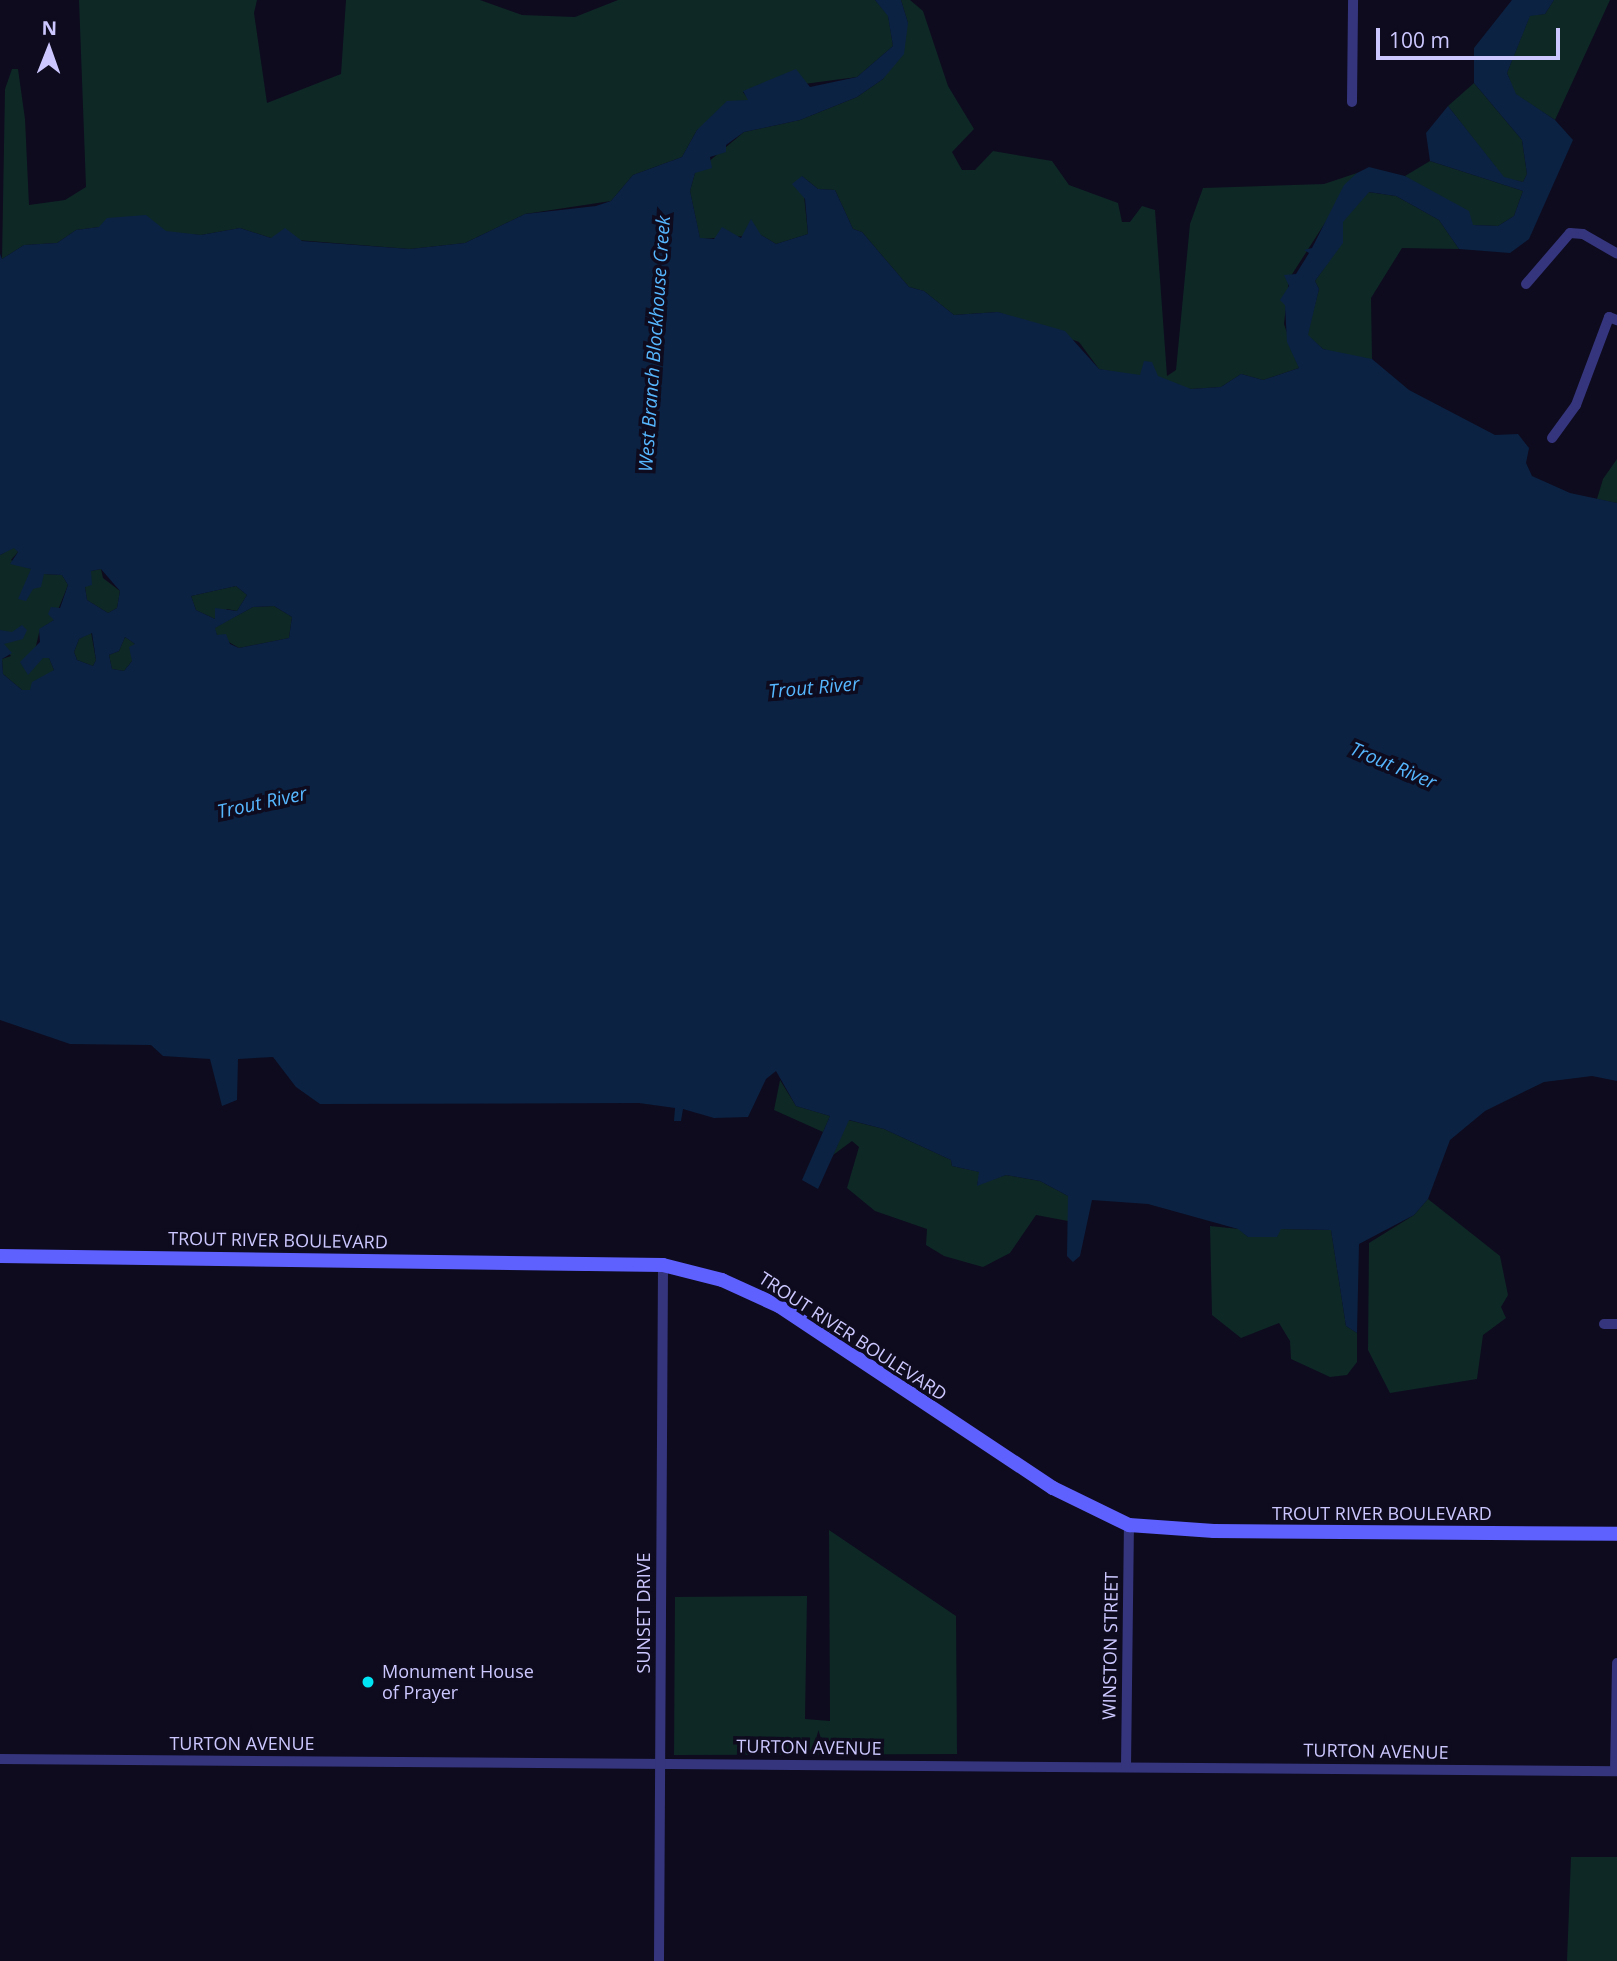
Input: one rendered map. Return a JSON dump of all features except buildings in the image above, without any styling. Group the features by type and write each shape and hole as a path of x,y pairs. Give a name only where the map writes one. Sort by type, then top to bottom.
{"street":[{"path":"1352,103 1353,0"},
{"path":"1526,284 1570,233 1583,234 1617,254"},
{"path":"1552,438 1576,405 1609,317 1617,320"},
{"name":"TROUT RIVER BOULEVARD","path":"0,1256 663,1265 722,1280 779,1306 1052,1488 1129,1525 1214,1531 1617,1534"},
{"name":"SUNSET DRIVE","path":"659,1961 663,1265"},
{"path":"1604,1324 1617,1324"},
{"name":"WINSTON STREET","path":"1126,1767 1129,1525"},
{"path":"1616,1771 1617,1662"},
{"name":"TURTON AVENUE","path":"0,1759 1616,1771"}],"green space":[{"path":"79,0 257,0 254,13 267,103 341,74 346,0 480,0 522,15 575,17 618,0 875,0 888,15 893,46 857,77 743,92 749,100 697,130 682,157 633,175 611,201 525,214 465,243 410,249 271,238 240,228 201,235 99,227 76,230 57,243 24,245 2,259 5,89 12,69 18,69 25,119 29,205 65,200 86,187"},
{"path":"901,0 910,0 923,11 948,86 974,129 952,152 962,170 975,170 993,151 1052,161 1069,185 1118,203 1122,222 1130,222 1142,206 1155,210 1167,376 1176,370 1190,224 1203,188 1324,184 1357,173 1289,279 1284,324 1299,368 1263,380 1241,374 1221,387 1191,389 1099,369 1079,342 998,312 954,315 924,291 909,287 862,232 853,229 835,190 818,189 802,176 808,234 776,244 761,235 700,239 690,191 695,173 744,132 800,120 857,97 883,79 908,23"},
{"path":"1554,0 1610,0 1555,120 1515,94 1507,73 1530,15 1545,14"},
{"path":"1474,83 1522,140 1527,174 1523,182 1504,178 1448,106"},
{"path":"1430,161 1523,191 1514,216 1498,226 1473,225 1405,176"},
{"path":"1368,192 1396,196 1439,220 1459,249 1402,248 1371,298 1372,359 1360,360 1323,349 1307,335 1319,289 1315,281 1342,243 1342,222"},
{"path":"1617,459 1617,503 1597,499 1603,479"},
{"path":"14,547 18,552 11,560 31,569 33,589 44,574 62,575 68,585 54,620 40,629 35,650 49,658 54,670 30,690 22,690 3,674 2,659 11,656 3,644 16,638 0,630 0,555"},
{"path":"101,569 103,578 120,591 117,608 108,613 87,600 85,587 91,571"},
{"path":"236,586 247,595 237,611 227,609 215,619 196,610 191,596"},
{"path":"274,606 292,617 289,638 239,648 217,635 214,628 253,607"},
{"path":"91,632 96,660 93,666 77,660 74,652 79,639"},
{"path":"125,637 135,644 132,661 124,671 112,669 109,655 119,651"},
{"path":"780,1080 796,1106 830,1116 823,1132 774,1110"},
{"path":"848,1120 884,1129 951,1160 952,1166 980,1172 977,1185 1006,1175 1040,1181 1068,1196 1068,1221 1036,1215 1010,1253 983,1267 944,1256 926,1245 927,1229 875,1211 847,1188 859,1147 852,1141 833,1155"},
{"path":"1428,1199 1500,1256 1508,1295 1501,1307 1506,1318 1483,1335 1477,1379 1390,1393 1368,1350 1369,1243 1414,1215"},
{"path":"1210,1226 1239,1229 1248,1237 1276,1237 1280,1229 1331,1230 1346,1326 1357,1333 1357,1362 1347,1375 1330,1377 1291,1359 1290,1341 1279,1323 1241,1338 1212,1315"},
{"path":"829,1530 956,1616 957,1754 674,1755 675,1597 807,1596 805,1719 830,1721"},
{"path":"1571,1857 1617,1857 1617,1961 1567,1961"}],"water":[{"path":"875,0 901,0 908,23 904,54 883,79 857,97 800,120 744,132 726,145 726,152 710,157 712,168 695,173 690,191 700,238 714,239 722,227 741,238 751,219 761,235 776,244 808,234 805,199 792,184 802,176 818,189 835,190 853,229 862,232 909,287 924,291 954,315 998,312 1065,331 1099,369 1140,375 1144,361 1152,362 1158,376 1191,389 1221,387 1241,374 1263,380 1299,368 1287,342 1285,305 1280,300 1289,286 1284,275 1296,274 1309,253 1304,250 1312,248 1344,185 1357,173 1369,167 1405,176 1469,211 1473,225 1498,226 1514,216 1523,191 1430,161 1426,133 1448,106 1504,177 1523,182 1527,174 1522,140 1474,83 1474,48 1512,0 1554,0 1545,14 1530,16 1507,73 1516,94 1555,120 1573,140 1529,239 1510,253 1459,249 1439,220 1396,196 1369,192 1343,222 1343,243 1315,281 1319,289 1308,335 1323,349 1372,359 1409,390 1495,435 1518,434 1529,448 1526,463 1532,476 1570,493 1617,503 1617,1081 1592,1076 1544,1082 1485,1111 1450,1140 1428,1199 1414,1215 1359,1244 1357,1333 1346,1326 1331,1230 1281,1229 1277,1237 1248,1237 1238,1229 1148,1204 1092,1200 1080,1256 1073,1262 1067,1256 1068,1196 1040,1181 1006,1175 977,1186 979,1172 952,1166 951,1160 884,1129 849,1120 818,1189 802,1180 830,1116 796,1106 776,1071 766,1079 748,1117 714,1118 683,1109 681,1121 674,1121 675,1108 639,1103 320,1104 296,1087 273,1057 238,1059 237,1100 222,1106 210,1059 163,1056 151,1045 70,1044 0,1020 0,630 12,632 22,625 27,630 23,639 4,644 12,653 2,659 3,674 22,690 30,690 32,682 54,670 49,658 43,658 28,675 20,662 40,642 39,629 54,620 48,614 51,607 60,608 68,585 62,575 44,574 41,587 33,589 26,601 18,599 31,569 10,564 18,552 14,548 0,555 0,254 2,259 24,245 57,243 76,230 99,227 107,218 146,215 166,231 201,235 240,228 271,238 285,228 302,241 410,249 465,243 525,214 596,206 611,201 633,175 682,157 697,130 727,101 748,100 743,91 796,69 810,87 857,77 893,46 888,16","holes":["101,569 120,591 117,608 108,613 87,600 85,587 92,585 91,571","236,586 247,595 237,611 215,608 215,619 196,610 191,596","274,606 292,617 289,638 239,648 230,644 226,634 217,635 215,628 253,607","92,633 96,660 93,666 77,660 74,652 79,639","125,637 135,644 129,647 132,661 124,671 112,669 109,655 119,651"]}],"place":[{"name":"Monument House of Prayer","path":"368,1682"}],"water label":[{"name":"West Branch Blockhouse Creek","path":"655,344"},
{"name":"Trout River","path":"814,688"},
{"name":"Trout River","path":"1393,766"},
{"name":"Trout River","path":"262,803"}]}
